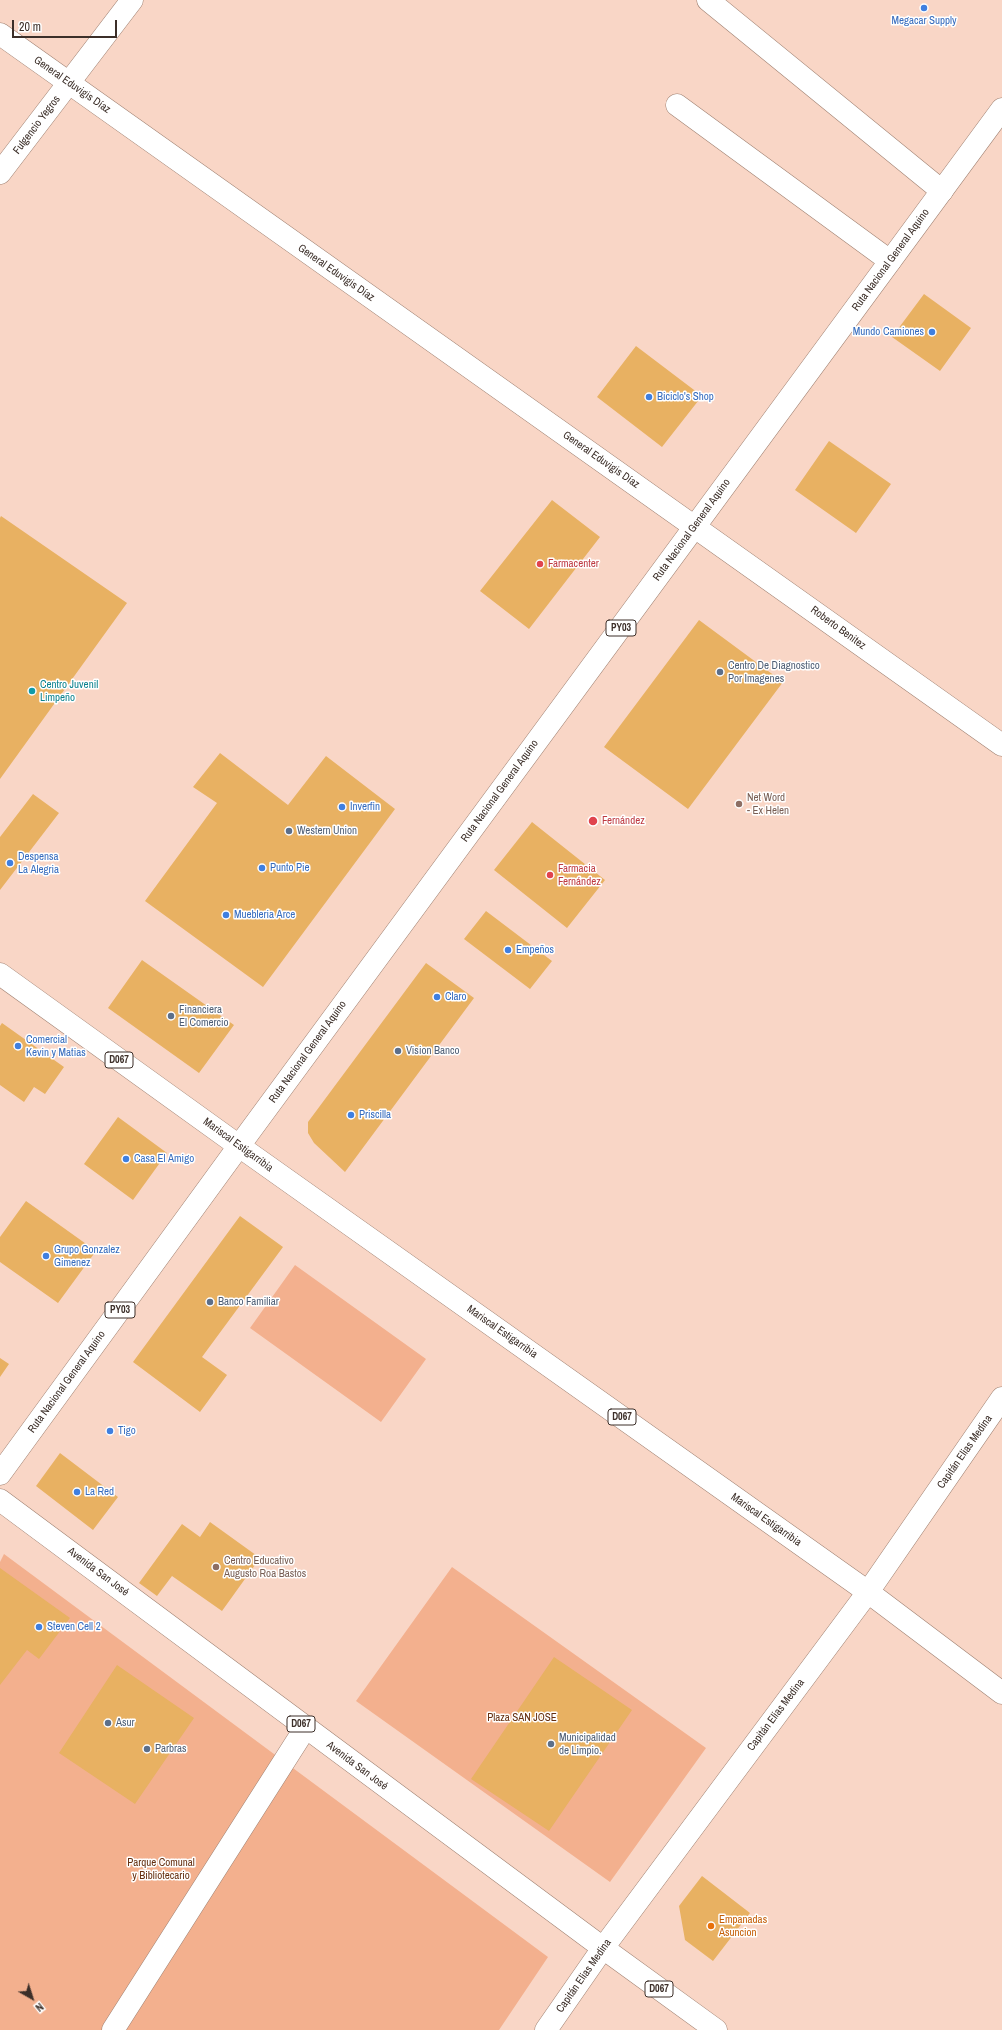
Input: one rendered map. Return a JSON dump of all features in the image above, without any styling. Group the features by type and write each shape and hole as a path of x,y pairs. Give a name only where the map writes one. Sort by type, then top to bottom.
{"main road":[{"name":"Fulgencio Yegros","path":"0,173 132,0"},
{"path":"708,0 942,191"},
{"name":"General Eduvigis Díaz","path":"0,34 673,511"},
{"path":"677,105 890,261"},
{"name":"Ruta Nacional General Aquino","path":"0,1474 239,1146 1002,109"},
{"name":"Roberto Benitez","path":"673,511 1002,745"},
{"name":"Mariscal Estigarribia","path":"0,974 239,1146 868,1592 1002,1693"},
{"name":"Capitán Elias Medina","path":"546,2030 603,1948 868,1592 1002,1398"},
{"name":"Avenida San José","path":"0,1500 603,1948 716,2030"},
{"path":"113,2030 306,1727"}],"green space":[{"path":"295,1265 426,1359 381,1422 250,1328"},
{"name":"Parque Comunal y Bibliotecario","path":"4,1554 548,1957 499,2030 0,2030 0,1562"},
{"name":"Plaza SAN JOSE","path":"452,1567 706,1748 610,1882 356,1701"}],"building":[{"name":"Mundo Camiones","path":"924,294 971,328 940,371 892,337"},
{"name":"Biciclo's Shop","path":"636,346 702,396 662,447 597,397"},
{"path":"829,441 891,484 856,533 795,490"},
{"name":"Farmacenter","path":"552,500 600,537 529,629 480,591"},
{"name":"Centro Juvenil Limpeño","path":"1,516 127,603 0,779 0,518"},
{"path":"699,620 783,682 688,809 604,747"},
{"path":"220,753 288,805 326,756 395,809 263,987 145,901 217,803 193,787"},
{"name":"Despensa La Alegria","path":"33,794 59,813 0,890 0,837"},
{"name":"Farmacia Fernández","path":"532,822 605,880 567,928 494,870"},
{"name":"Empeños","path":"486,911 552,961 530,989 464,939"},
{"name":"Financiera El Comercio","path":"142,960 234,1025 199,1073 108,1008"},
{"path":"426,963 474,998 345,1172 314,1143 308,1133 308,1122"},
{"name":"Comercial Kevin y Matias","path":"2,1023 64,1067 45,1094 34,1087 24,1102 0,1085 0,1026"},
{"name":"Casa El Amigo","path":"118,1117 167,1153 133,1200 84,1164"},
{"name":"Grupo Gonzalez Gimenez","path":"26,1201 96,1251 58,1303 0,1262 0,1237"},
{"name":"Banco Familiar","path":"240,1216 283,1247 202,1357 227,1375 200,1412 133,1362"},
{"path":"0,1358 9,1364 0,1377"},
{"name":"La Red","path":"60,1453 118,1497 93,1530 36,1486"},
{"name":"Centro Educativo Augusto Roa Bastos","path":"210,1522 260,1558 222,1611 172,1576 157,1596 139,1583 182,1524 200,1537"},
{"path":"0,1568 70,1618 39,1659 27,1650 0,1685"},
{"name":"Municipalidad de Limpio.","path":"554,1657 632,1710 549,1831 471,1779"},
{"path":"117,1665 194,1718 135,1804 59,1753"},
{"name":"Empanadas Asuncion","path":"702,1876 750,1913 713,1961 685,1940 679,1906"}],"place":[{"name":"Megacar Supply","path":"924,8"},
{"name":"Mundo Camiones","path":"932,332"},
{"name":"Biciclo's Shop","path":"649,397"},
{"name":"Farmacenter","path":"540,564"},
{"name":"Centro De Diagnostico Por Imagenes","path":"720,672"},
{"name":"Centro Juvenil Limpeño","path":"32,691"},
{"name":"Net Word - Ex Helen","path":"739,804"},
{"name":"Inverfin","path":"342,807"},
{"name":"Fernández","path":"593,821"},
{"name":"Western Union","path":"289,831"},
{"name":"Despensa La Alegria","path":"10,863"},
{"name":"Punto Pie","path":"262,868"},
{"name":"Farmacia Fernández","path":"550,875"},
{"name":"Muebleria Arce","path":"226,915"},
{"name":"Empeños","path":"508,950"},
{"name":"Claro","path":"437,997"},
{"name":"Financiera El Comercio","path":"171,1016"},
{"name":"Comercial Kevin y Matias","path":"18,1046"},
{"name":"Vision Banco","path":"398,1051"},
{"name":"Priscilla","path":"351,1115"},
{"name":"Casa El Amigo","path":"126,1159"},
{"name":"Grupo Gonzalez Gimenez","path":"46,1256"},
{"name":"Banco Familiar","path":"210,1302"},
{"name":"Tigo","path":"110,1431"},
{"name":"La Red","path":"77,1492"},
{"name":"Centro Educativo Augusto Roa Bastos","path":"216,1567"},
{"name":"Steven Cell 2","path":"39,1627"},
{"name":"Asur","path":"108,1723"},
{"name":"Municipalidad de Limpio.","path":"551,1744"},
{"name":"Parbras","path":"147,1749"},
{"name":"Empanadas Asuncion","path":"711,1926"}]}
